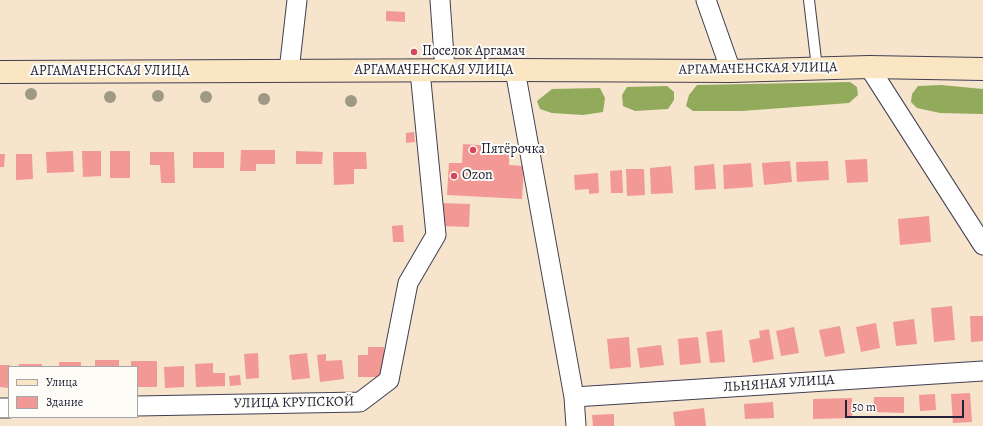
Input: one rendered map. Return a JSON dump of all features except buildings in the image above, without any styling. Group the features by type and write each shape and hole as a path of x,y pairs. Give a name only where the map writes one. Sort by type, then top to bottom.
{"main road":[{"name":"АРГАМАЧЕНСКАЯ УЛИЦА","path":"0,72 420,70 731,71 868,67 983,69"}],"street":[{"path":"289,71 297,0"},
{"path":"440,0 445,70"},
{"path":"706,0 731,71"},
{"path":"868,67 983,245"},
{"name":"УЛИЦА КРУПСКОЙ","path":"138,406 360,402 389,380 408,283 436,235 420,70"},
{"path":"515,70 574,396 576,426"},
{"name":"ЛЬНЯНАЯ УЛИЦА","path":"574,396 983,371"}],"lane":[{"path":"809,0 817,68"}],"green space":[{"path":"850,82 857,87 858,95 849,103 742,111 693,111 686,106 689,95 697,85"},
{"path":"941,85 983,89 983,114 940,113 917,108 911,102 912,94 918,86"},
{"path":"667,86 674,92 674,100 668,109 635,111 623,106 622,95 627,87"},
{"path":"600,88 605,98 603,112 583,115 552,113 540,109 537,101 552,89"}],"place":[{"name":"Поселок Аргамач","path":"414,52"},
{"name":"Пятёрочка","path":"473,150"},
{"name":"Ozon","path":"454,176"}]}
